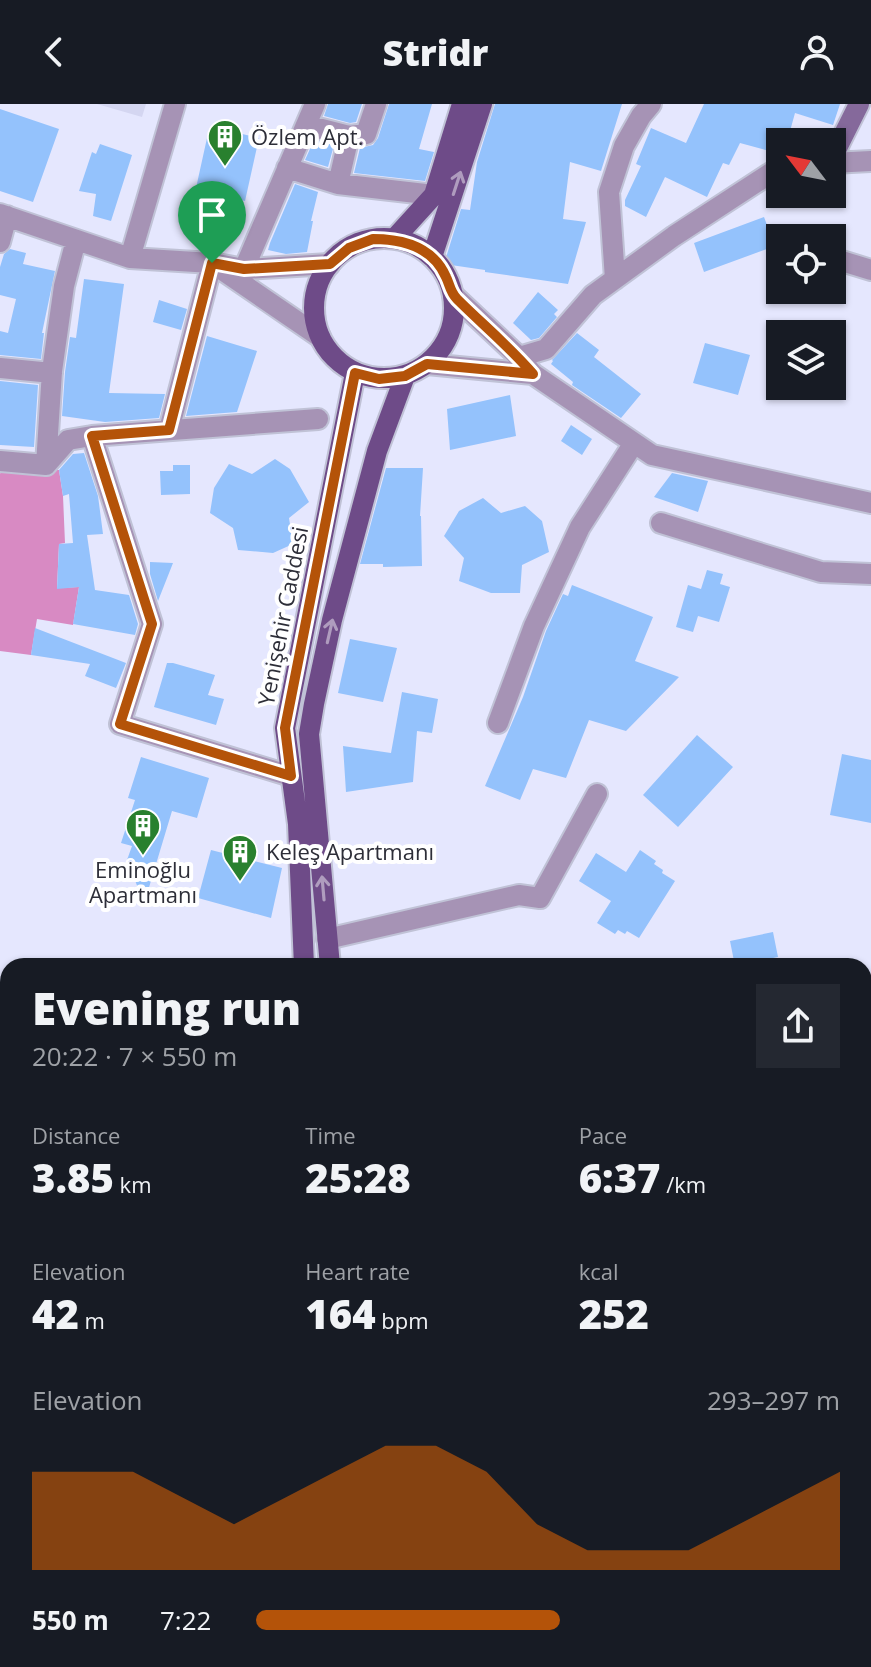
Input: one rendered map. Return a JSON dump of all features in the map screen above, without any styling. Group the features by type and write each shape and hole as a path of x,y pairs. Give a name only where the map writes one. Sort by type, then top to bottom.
{"main road":[{"path":"394,239 434,195 462,104"},
{"path":"432,257 482,104"},
{"path":"373,239 394,239 415,245 432,257 445,274 453,295 453,320 444,344 427,364 405,376 379,379 355,373 334,358 320,337 314,312 317,287 330,264 349,248 373,239"},
{"name":"Yenişehir Caddesi","path":"304,958 298,824 285,728 355,373"},
{"path":"329,958 309,734 332,620 377,451 405,376"}],"street":[{"path":"130,258 175,104"},
{"path":"244,269 315,104"},
{"path":"306,125 349,136 366,134 376,104"},
{"path":"615,279 609,192 624,146 651,104"},
{"path":"846,131 859,104"},
{"path":"338,184 349,136"},
{"path":"846,160 871,161"},
{"path":"287,168 338,184 434,195"},
{"path":"519,357 546,349 593,295 674,236 766,176"},
{"path":"0,242 4,215 130,258 212,263 244,269 330,264"},
{"path":"46,465 52,373 64,286 76,240"},
{"path":"846,262 871,270"},
{"path":"212,263 320,337"},
{"path":"169,430 212,263"},
{"path":"453,295 533,374 652,455 871,503"},
{"path":"427,364 533,374"},
{"path":"0,368 52,373"},
{"path":"46,465 68,440 318,419"},
{"path":"92,436 152,624 120,724 291,776"},
{"path":"498,723 534,626 580,527 634,443"},
{"path":"0,461 46,465"},
{"path":"661,523 821,572 871,574"},
{"path":"327,939 519,895 540,898 597,794"}],"shaded area":[{"path":"97,104 146,104 142,117"},
{"path":"2,469 59,470 65,543 59,544 57,588 79,587 73,625 37,619 31,655 0,651"}],"building":[{"path":"328,104 362,104 356,122 350,123 324,116"},
{"path":"389,104 432,104 419,149 434,152 425,181 354,173 360,148 373,145 378,138"},
{"path":"495,104 622,104 601,171 570,162 563,219 586,222 568,284 444,264 461,209 470,210 477,162"},
{"path":"704,104 840,104 833,125 795,113 791,128 766,128 766,150 740,143 729,165 723,163 707,197 665,177 646,217 625,206 641,166 636,164 651,128 686,143"},
{"path":"0,109 59,129 33,202 0,191"},
{"name":"Özlem Apt.","path":"209,129 259,138 245,201 196,188"},
{"path":"314,140 334,145 328,167 305,160"},
{"path":"100,144 132,155 111,221 93,216 96,194 79,191 92,152 96,154"},
{"path":"295,184 318,192 307,252 286,254 268,250 270,243"},
{"path":"764,217 767,224 766,249 704,272 694,243"},
{"path":"10,249 26,253 23,264 55,271 42,333 41,359 0,355 0,331 8,333 16,299 0,295 0,267 4,254"},
{"path":"84,279 124,284 109,393 165,394 159,418 105,422 62,416 70,337 76,338"},
{"path":"538,292 558,310 554,314 557,317 539,338 531,340 513,323"},
{"path":"159,300 187,309 181,330 153,322"},
{"path":"577,333 599,350 594,357 641,394 621,418 572,385 573,382 551,364"},
{"path":"207,336 257,351 237,412 186,416"},
{"path":"705,343 750,355 738,395 693,383"},
{"path":"0,381 38,385 34,447 0,445"},
{"path":"510,395 516,436 450,450 447,409"},
{"path":"571,425 592,439 582,455 561,441"},
{"path":"84,453 98,496 103,534 87,535 95,590 129,595 138,624 135,635 73,624 79,587 57,589 59,544 73,543 69,494 63,496 59,470 73,454"},
{"path":"275,459 290,469 309,502 289,518 293,544 273,553 238,550 233,528 210,513 214,488 229,464 252,474"},
{"path":"173,465 190,465 190,494 161,495 160,471 173,471"},
{"path":"386,468 423,468 420,516 422,566 360,564"},
{"path":"672,473 708,481 698,512 654,497"},
{"path":"483,498 501,513 525,506 542,521 549,552 522,565 520,593 491,593 459,581 464,558 444,536 459,511"},
{"path":"150,562 173,563 158,601 150,574"},
{"path":"707,570 723,574 720,584 730,587 719,622 698,616 693,632 676,627 688,585 701,589"},
{"path":"572,585 653,617 635,661 679,677 626,731 589,720 566,778 533,769 520,800 485,786 523,697 546,631 563,594 568,596"},
{"path":"35,628 126,663 116,688 85,676 90,664 31,655"},
{"path":"350,639 397,648 383,702 338,693"},
{"path":"167,663 215,675 208,695 224,699 216,725 154,707"},
{"path":"402,692 438,699 432,733 417,731 413,782 346,792 343,746 391,753"},
{"path":"697,735 733,767 678,827 643,795"},
{"path":"842,754 871,760 871,823 830,815"},
{"path":"141,757 209,778 197,818 172,811 144,904 134,870 131,869 133,861 127,860 132,846 121,843 135,800 128,798"},
{"name":"Keleş Apartmanı","path":"211,850 282,868 271,918 198,898"},
{"path":"640,850 656,861 654,864 663,870 662,873 675,881 639,938 627,931 625,934 618,930 615,934 597,923 611,901 579,881 596,853 626,872"},
{"path":"773,932 778,957 733,958 730,941"}],"place":[{"name":"Özlem Apt.","path":"225,168"},
{"name":"Eminoğlu Apartmanı","path":"143,857"},
{"name":"Keleş Apartmanı","path":"240,883"}],"route":[{"path":"373,239 394,239 415,245 432,257 445,274 453,295 533,374 427,364 405,376 379,379 355,373 285,728 291,776 120,724 152,624 92,436 169,430 212,263 244,269 330,264 349,248 373,239"}]}
